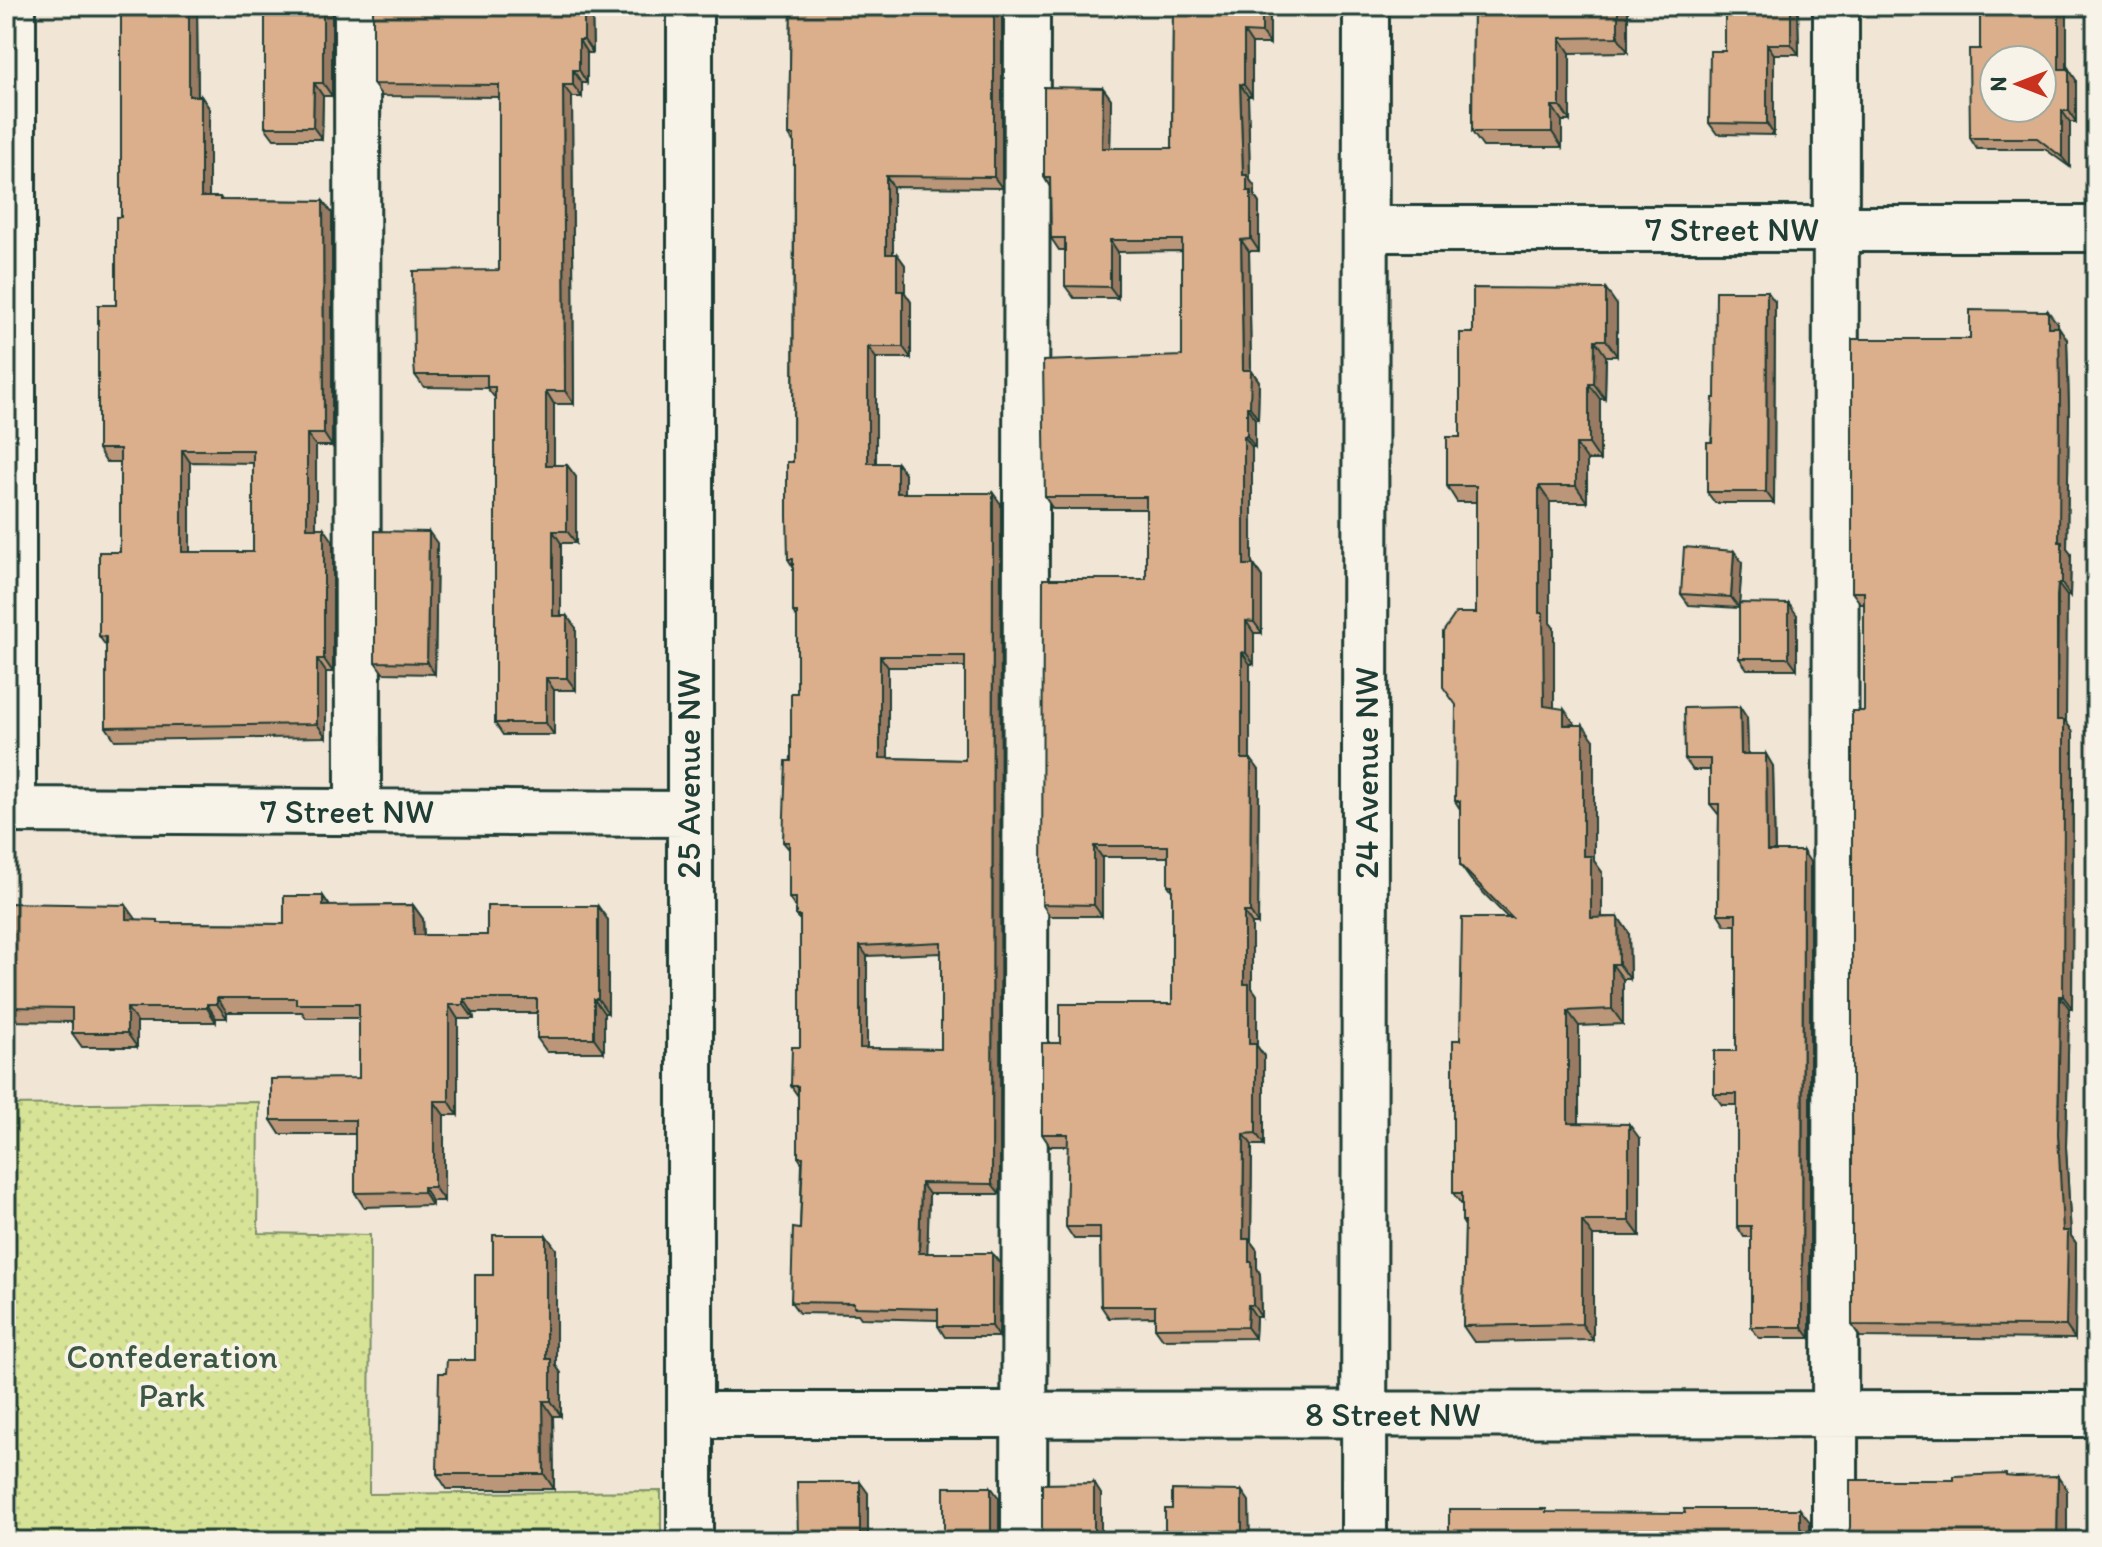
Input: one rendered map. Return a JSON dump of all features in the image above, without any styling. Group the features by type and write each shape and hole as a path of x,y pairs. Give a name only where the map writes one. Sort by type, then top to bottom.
{"street":[{"path":"9,810 13,6"},
{"path":"357,6 358,811"},
{"name":"25 Avenue NW","path":"690,6 690,1541"},
{"path":"1024,1541 1027,6"},
{"name":"24 Avenue NW","path":"1364,1541 1366,6"},
{"path":"1835,1541 1836,6"},
{"name":"7 Street NW","path":"1367,229 2096,229"},
{"name":"7 Street NW","path":"9,810 688,814"},
{"name":"8 Street NW","path":"690,1415 2096,1414"}],"green space":[{"name":"Confederation Park","path":"259,1102 258,1233 370,1235 369,1494 661,1491 661,1541 6,1541 6,1105"}],"building":[{"path":"121,6 189,6 189,96 201,96 201,197 323,201 324,434 307,434 307,528 324,528 324,659 317,659 317,724 106,727 106,637 99,636 99,552 120,552 120,449 98,449 98,305 116,305 116,217 121,217","holes":["182,450 253,450 253,552 182,552"]},
{"path":"265,6 323,6 323,83 314,83 313,127 265,127"},
{"path":"373,6 584,6 584,40 579,40 579,70 573,70 573,85 563,85 565,391 546,391 546,465 567,465 567,531 553,531 553,616 567,616 567,678 546,678 546,723 495,723 495,387 487,387 487,375 415,375 414,364 413,271 499,270 499,85 373,84"},
{"path":"791,6 994,6 994,177 886,176 886,254 897,254 897,291 903,291 903,347 868,347 868,463 897,463 897,493 993,493 992,1184 921,1183 919,1253 992,1253 992,1326 938,1326 938,1309 791,1302 793,1228 800,1229 803,1157 798,1157 798,1086 791,1086 792,1047 800,1047 800,916 796,916 796,898 789,898 789,842 783,842 786,761 791,761 791,693 797,693 797,612 793,612 793,559 788,559 787,516 787,462 793,462 794,135 789,135","holes":["880,656 965,656 965,760 880,758","941,942 941,1049 860,1048 860,946"]},
{"path":"1173,6 1262,6 1262,33 1244,32 1244,85 1240,84 1243,175 1247,175 1247,191 1251,191 1251,239 1241,240 1243,370 1251,370 1247,436 1244,436 1244,565 1254,565 1254,622 1246,621 1246,653 1242,652 1242,759 1251,759 1250,912 1244,912 1244,984 1249,984 1249,1044 1256,1044 1256,1133 1244,1134 1243,1239 1249,1239 1253,1305 1248,1305 1247,1327 1155,1328 1155,1306 1101,1306 1100,1227 1066,1227 1068,1134 1042,1134 1042,1043 1060,1043 1060,1004 1172,1004 1172,885 1168,885 1168,846 1094,846 1094,905 1042,904 1043,579 1146,579 1146,497 1045,497 1043,361 1182,356 1182,240 1110,240 1110,287 1065,286 1065,238 1051,238 1050,177 1044,177 1044,87 1103,88 1102,148 1172,148"},
{"path":"1473,6 1618,6 1618,37 1560,38 1560,106 1552,106 1552,132 1472,132"},
{"path":"1737,6 1791,6 1791,44 1767,44 1767,124 1709,123 1710,51 1725,51 1725,10 1737,10"},
{"path":"1980,6 2059,6 2059,69 2069,69 2069,111 2062,111 2062,157 2037,138 1970,138 1969,49 1978,49 1978,124 2058,124 2058,44 1980,44"},
{"path":"1473,288 1606,289 1606,340 1595,340 1594,384 1589,384 1589,444 1576,444 1576,486 1539,486 1539,613 1543,613 1544,706 1564,709 1564,725 1583,725 1583,856 1591,856 1591,918 1618,917 1619,964 1612,964 1612,1009 1568,1011 1568,1123 1629,1124 1629,1221 1582,1221 1582,1324 1463,1326 1465,1221 1462,1221 1462,1193 1453,1193 1453,1040 1460,1040 1462,918 1512,918 1460,865 1460,801 1455,801 1456,705 1443,687 1443,632 1456,613 1476,613 1476,486 1447,486 1447,437 1460,437 1460,333 1473,333"},
{"path":"1716,291 1767,291 1766,492 1707,492 1707,442 1712,442 1715,398"},
{"path":"1970,310 2048,311 2048,327 2059,327 2059,542 2062,542 2062,584 2058,584 2057,596 2057,720 2064,720 2064,806 2063,996 2060,996 2058,1134 2063,1231 2068,1231 2066,1326 1852,1325 1852,711 1864,711 1864,592 1852,592 1852,339 1970,339"},
{"path":"375,531 429,532 427,663 375,662"},
{"path":"1684,547 1734,551 1731,597 1681,594"},
{"path":"1739,603 1789,604 1789,658 1739,658"},
{"path":"1740,707 1741,754 1766,754 1767,851 1803,851 1802,1327 1751,1327 1751,1226 1737,1226 1737,1094 1714,1094 1714,1051 1736,1051 1736,914 1718,914 1719,804 1710,804 1710,759 1685,759 1684,708"},
{"path":"284,896 323,896 323,906 413,905 414,935 487,935 487,906 598,906 598,999 594,999 594,1038 537,1038 537,999 464,999 464,1005 449,1005 449,1101 434,1101 434,1187 423,1187 423,1192 355,1193 355,1120 271,1120 271,1079 359,1078 359,1004 296,1004 296,998 217,998 217,1004 207,1004 207,1008 127,1008 127,1033 72,1033 72,1008 6,1007 6,903 126,905 126,919 158,920 158,923 284,924"},
{"path":"493,1235 546,1235 546,1359 551,1359 551,1401 543,1401 544,1474 437,1474 439,1373 446,1373 447,1360 475,1360 475,1275 493,1275"},
{"path":"2006,1474 2016,1477 2058,1476 2057,1541 1846,1541 1850,1527 1850,1480 1954,1480 1954,1476"},
{"path":"797,1482 860,1482 860,1536 905,1537 905,1541 798,1541"},
{"path":"1094,1483 1094,1533 1165,1533 1165,1509 1172,1509 1172,1490 1242,1491 1242,1535 1245,1535 1245,1541 1039,1541 1042,1530 1042,1484"},
{"path":"944,1487 991,1487 994,1541 944,1541"},
{"path":"1449,1509 1685,1513 1684,1509 1800,1509 1800,1527 1805,1541 1449,1541"}]}
